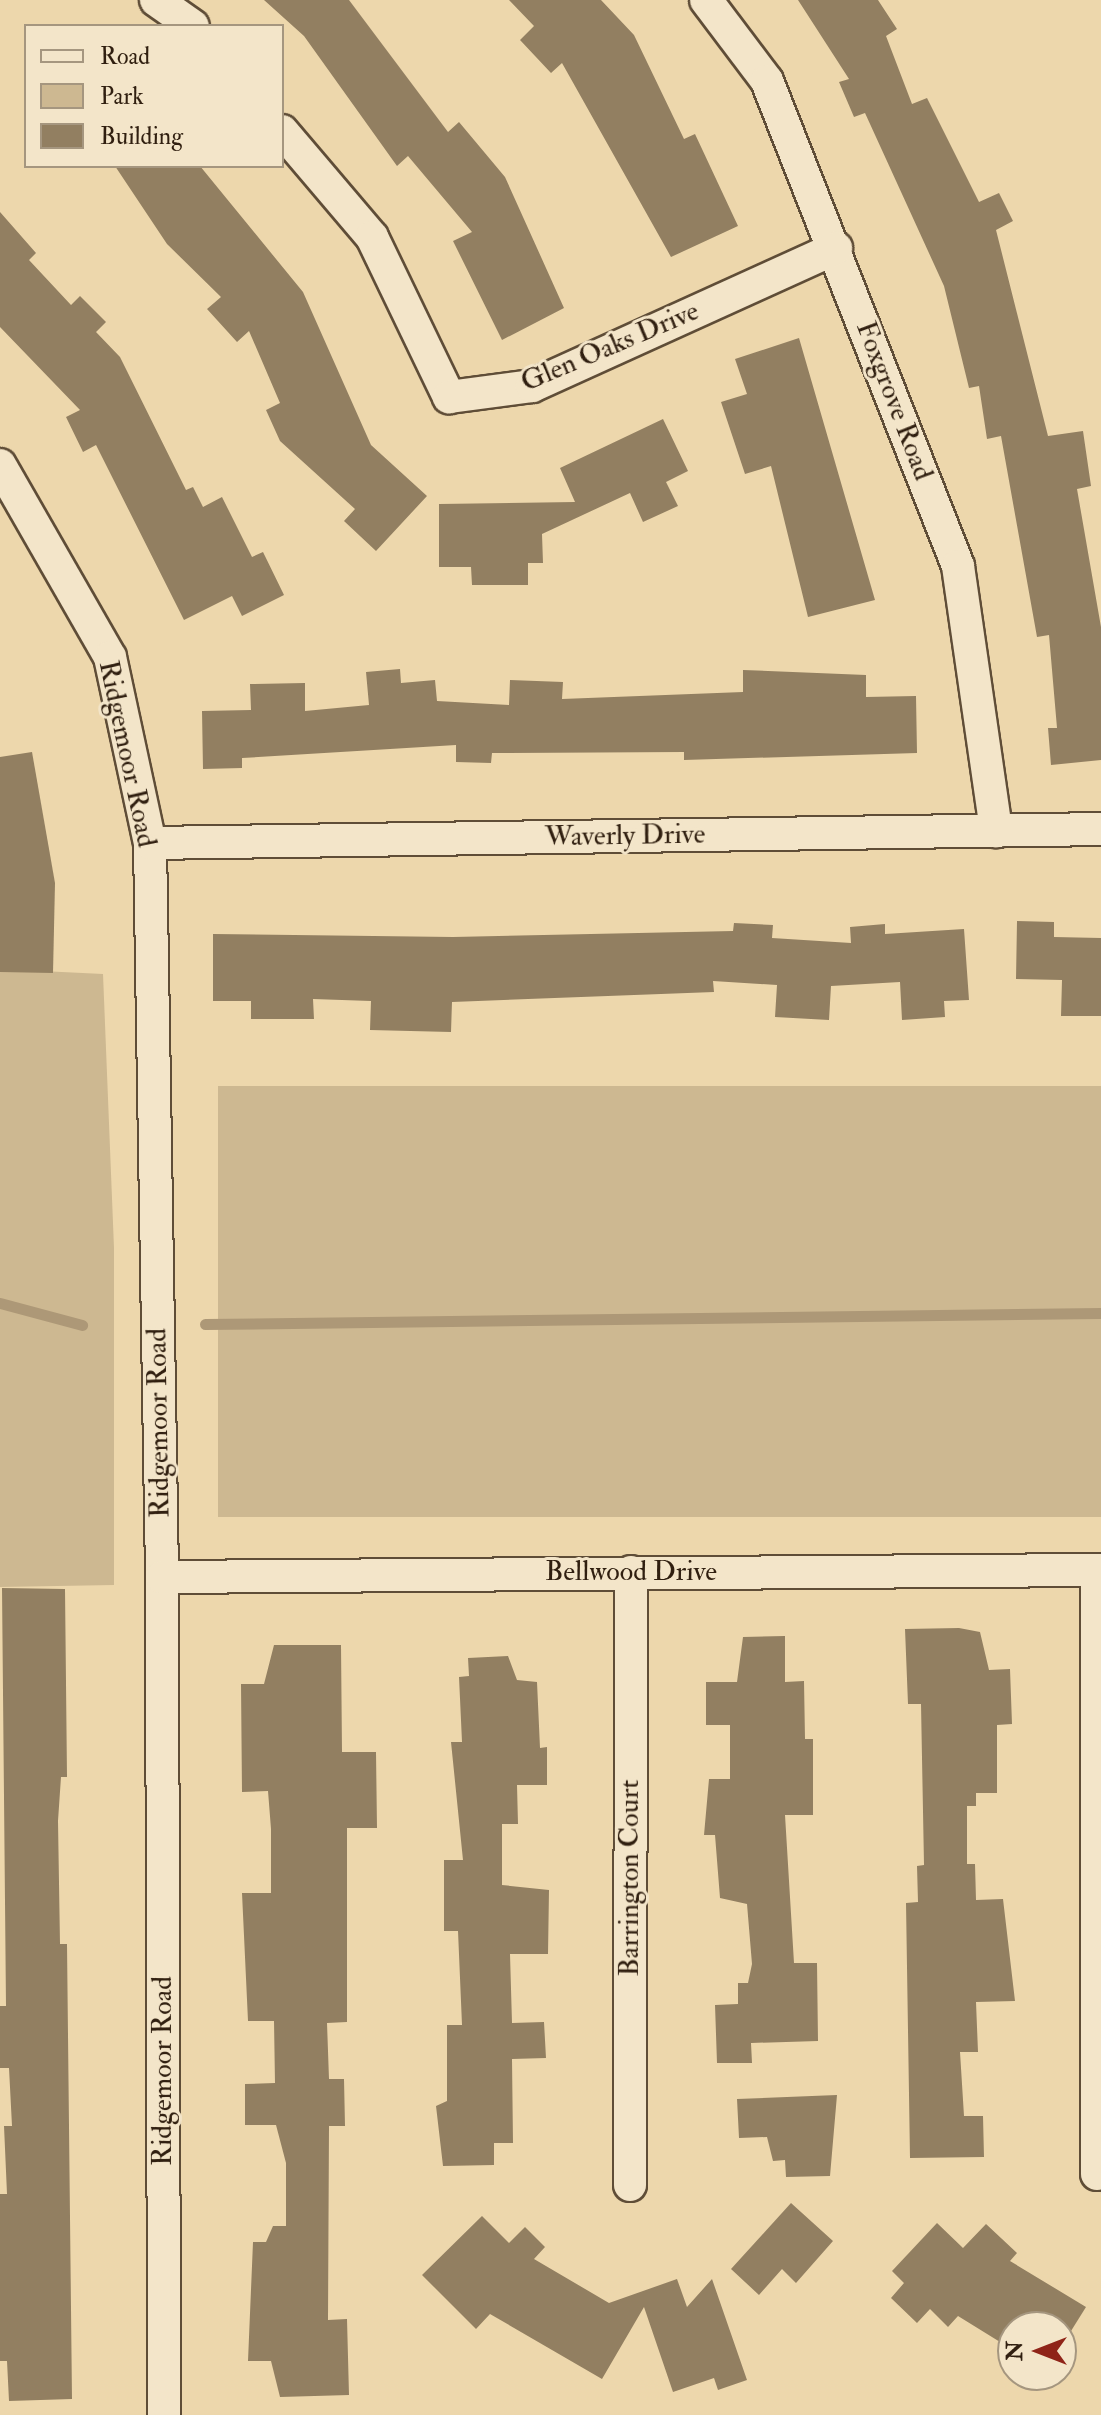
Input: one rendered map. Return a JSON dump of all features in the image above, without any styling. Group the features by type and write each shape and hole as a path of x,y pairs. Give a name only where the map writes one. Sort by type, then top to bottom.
{"street":[{"path":"156,0 190,24"},
{"name":"Foxgrove Road","path":"706,0 767,81 836,248 958,566 996,831"},
{"name":"Glen Oaks Drive","path":"284,133 372,237 449,397 532,386 836,248"},
{"name":"Ridgemoor Road","path":"0,465 110,657 150,843 162,1577 164,2415"},
{"name":"Waverly Drive","path":"150,843 1101,829"},
{"path":"1097,2174 1099,1570"},
{"name":"Bellwood Drive","path":"162,1577 1099,1570"},
{"name":"Barrington Court","path":"630,2185 631,1572"}],"green space":[{"path":"0,969 103,974 114,1248 114,1585 0,1587"},
{"path":"218,1086 1101,1086 1101,1517 218,1517"}],"building":[{"path":"264,0 349,0 448,132 459,122 505,177 564,308 502,340 453,241 472,232 408,156 397,166 304,36"},
{"path":"509,0 601,0 634,35 684,139 695,134 738,226 671,257 562,63 551,73 520,40 534,26"},
{"path":"798,0 878,0 897,29 886,36 912,104 927,98 979,202 999,193 1013,221 996,230 1048,436 1083,431 1091,486 1077,489 1101,627 1101,760 1051,765 1048,728 1057,728 1049,635 1037,637 1001,436 987,439 979,386 969,388 944,286 865,113 854,117 839,82 849,79"},
{"path":"116,168 202,168 303,292 371,445 427,496 376,551 344,521 355,509 280,441 266,410 280,403 249,331 237,342 207,309 221,297 167,244"},
{"path":"0,212 36,253 29,260 71,305 80,296 106,322 96,332 120,357 186,490 193,487 203,507 222,497 252,557 263,552 284,595 242,616 232,596 184,620 96,445 83,452 66,417 80,410 0,327"},
{"path":"799,338 875,600 808,617 771,466 745,474 721,402 747,394 735,359"},
{"path":"663,419 688,471 666,482 678,506 643,522 630,493 542,534 543,563 528,563 528,585 472,585 471,567 439,567 439,504 575,502 560,468"},
{"path":"400,669 401,683 435,680 437,701 509,705 510,680 563,682 562,699 743,692 743,670 866,675 866,697 916,696 917,753 684,760 684,752 492,753 491,763 456,762 456,745 242,758 242,768 203,769 202,711 251,710 250,684 305,683 305,711 369,705 366,672"},
{"path":"32,752 55,883 53,973 0,972 0,757"},
{"path":"1017,921 1054,922 1054,937 1101,938 1101,1016 1061,1016 1062,980 1016,979"},
{"path":"734,923 773,925 772,938 851,943 850,927 885,924 885,934 964,929 969,1000 944,1001 945,1017 902,1020 900,982 831,986 829,1020 775,1017 777,985 713,981 714,992 452,1002 451,1032 370,1030 371,1001 313,999 314,1019 251,1019 251,1001 213,1001 213,934 453,937 733,931"},
{"path":"2,1588 65,1589 67,1777 61,1777 58,1821 60,1944 67,1944 72,2399 9,2401 7,2361 0,2361 0,2194 7,2194 4,2126 12,2126 9,2068 0,2068 0,2006 6,2006"},
{"path":"959,1628 980,1632 989,1670 1010,1669 1012,1724 997,1725 997,1793 976,1793 976,1806 967,1806 967,1864 975,1864 976,1900 1003,1899 1015,2001 976,2002 978,2052 960,2052 964,2116 983,2116 984,2157 910,2158 906,1903 918,1902 917,1866 924,1865 921,1704 908,1704 905,1629"},
{"path":"785,1636 785,1682 804,1681 805,1739 813,1739 813,1815 785,1815 794,1963 817,1963 818,2041 751,2043 752,2063 717,2063 715,2005 738,2004 738,1983 748,1983 752,1964 747,1904 720,1898 715,1835 704,1835 709,1779 730,1779 730,1725 706,1725 706,1682 737,1682 743,1637"},
{"path":"274,1645 341,1645 342,1752 376,1752 377,1828 347,1828 347,2022 327,2023 329,2079 344,2079 345,2126 329,2126 328,2320 347,2319 349,2395 280,2397 271,2361 248,2361 253,2242 266,2242 273,2226 286,2226 286,2163 276,2125 245,2125 245,2084 275,2083 274,2021 248,2021 242,1893 271,1893 271,1829 268,1791 242,1792 241,1684 264,1684"},
{"path":"508,1656 517,1680 537,1682 540,1748 547,1747 547,1785 517,1785 518,1824 502,1824 502,1885 549,1890 548,1954 510,1954 512,2023 544,2022 546,2058 512,2059 513,2143 494,2143 494,2165 443,2166 436,2106 447,2101 447,2025 462,2025 458,1931 444,1931 444,1860 463,1860 451,1742 462,1742 459,1677 469,1676 468,1658"},
{"path":"837,2095 830,2176 786,2177 785,2160 773,2161 767,2137 739,2138 737,2099"},
{"path":"791,2203 833,2241 796,2283 782,2269 759,2295 731,2269"},
{"path":"482,2216 509,2243 525,2227 545,2247 534,2259 609,2303 677,2279 687,2307 712,2279 747,2380 718,2390 714,2378 673,2392 644,2307 602,2379 490,2314 476,2329 422,2275"},
{"path":"937,2223 963,2248 986,2224 1017,2253 1010,2261 1086,2307 1077,2321 1077,2311 997,2311 997,2340 958,2316 948,2327 930,2309 917,2323 891,2298 904,2283 892,2271"}],"waterway":[{"path":"0,1303 82,1325"},
{"path":"205,1324 1101,1313"}]}
